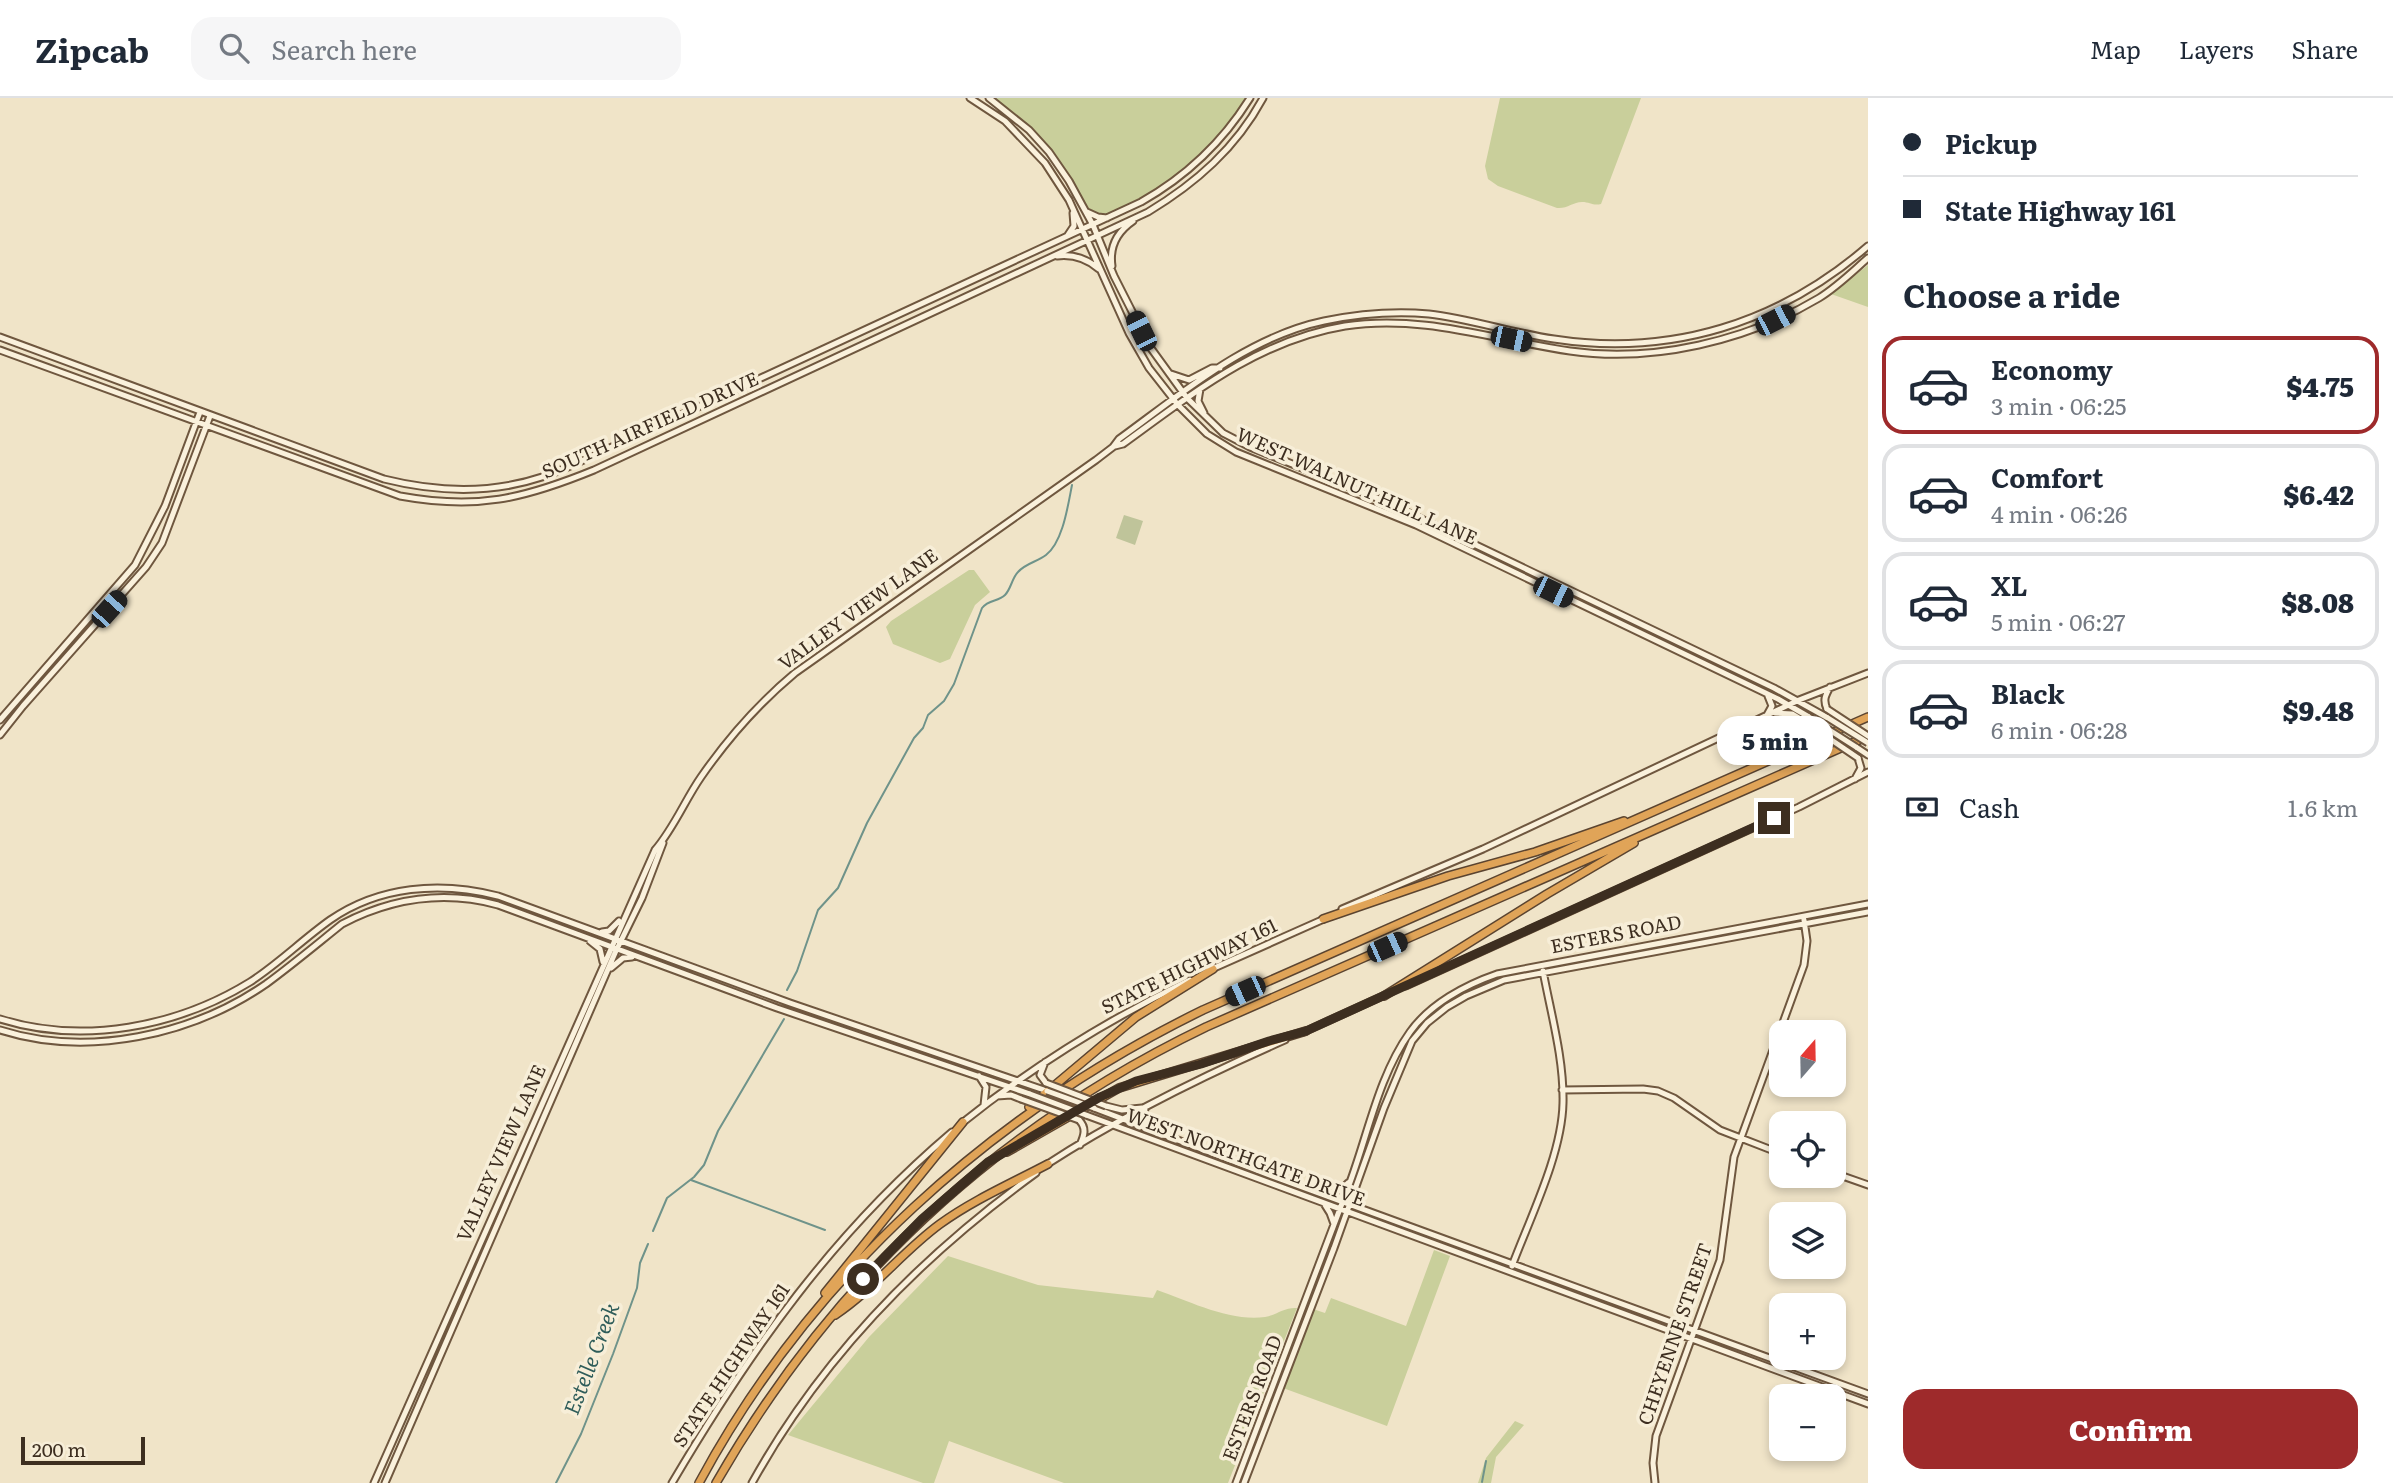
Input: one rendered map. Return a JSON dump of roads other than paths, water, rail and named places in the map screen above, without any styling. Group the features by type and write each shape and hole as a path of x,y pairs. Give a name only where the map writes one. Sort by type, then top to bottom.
{"highway":[{"path":"1003,1130 1101,1064 1194,1014 1868,717"},
{"path":"716,1483 764,1404 826,1322 881,1259 915,1225 988,1162 1042,1121 1188,1035 1868,736"},
{"path":"1323,919 1441,879 1535,852 1601,827 1652,813"},
{"path":"1384,996 1546,894 1658,828"},
{"path":"699,1483 757,1388 807,1321 854,1265 889,1229 961,1164 1136,1017 1213,969"},
{"path":"988,1162 1119,1088 1306,1031"},
{"path":"807,1321 834,1280 963,1122"},
{"path":"826,1322 856,1301 940,1224 1048,1164"},
{"path":"693,1483 708,1467"}],"main road":[{"name":"WEST WALNUT HILL LANE","path":"970,98 984,100 1010,113 1049,152 1069,181 1093,225 1114,276 1150,347 1185,395 1223,433 1250,447 1416,516 1485,549 1799,700 1868,743"},
{"name":"SOUTH AIRFIELD DRIVE","path":"0,337 384,479 445,490 494,487 542,477 621,443 1083,230 1160,191 1195,166 1222,138 1250,98"},
{"path":"1114,276 1111,256 1116,238 1124,227 1182,191 1227,149 1263,98"},
{"name":"WEST WALNUT HILL LANE","path":"984,100 1045,163 1069,200 1149,368 1178,405 1214,438 1236,452 1412,524 1766,693 1810,717 1867,754"},
{"path":"1174,181 1182,191"},
{"path":"1068,236 1074,226 1069,200"},
{"path":"1084,209 1091,215 1107,218"},
{"name":"SOUTH AIRFIELD DRIVE","path":"0,350 382,491 444,502 484,501 523,496 547,489 626,455 1148,212"},
{"name":"VALLEY VIEW LANE","path":"375,1480 655,850 723,746 776,689 830,647 1113,447 1178,405 1185,395 1220,368 1253,348 1301,326 1392,312 1431,315 1553,339 1589,343 1638,343 1690,336 1742,322 1785,304 1819,284 1868,246"},
{"path":"1047,258 1077,257 1087,260 1102,272"},
{"name":"VALLEY VIEW LANE","path":"1113,447 1119,439 1174,399 1200,389 1248,358 1277,345 1344,326 1402,322 1431,324 1590,353 1637,353 1693,346 1734,336 1775,320 1818,298 1868,258"},
{"path":"1168,373 1189,380 1212,368 1220,368"},
{"path":"85,382 90,370"},
{"path":"1200,389 1198,401 1209,421"},
{"path":"0,720 130,571 152,535 165,506 200,412"},
{"path":"1166,413 1180,412 1189,416"},
{"path":"0,735 143,571 162,542 210,416"},
{"path":"621,443 626,455"},
{"path":"165,506 175,509"},
{"path":"1412,524 1416,516"},
{"path":"1481,557 1485,549"},
{"path":"1718,670 1722,663"},
{"name":"STATE HIGHWAY 161","path":"673,1483 748,1362 797,1292 875,1203 914,1164 1017,1079 1144,1002 1213,969 1353,904 1483,849 1799,700 1868,673"},
{"path":"1829,687 1824,696 1827,709 1868,736"},
{"path":"1764,718 1772,705 1766,693"},
{"path":"1774,713 1792,714 1858,758 1861,768 1855,779"},
{"path":"752,1483 799,1406 870,1318 928,1260 994,1204 1048,1164 1124,1119 1242,1059 1799,807 1868,772"},
{"name":"VALLEY VIEW LANE","path":"385,1482 617,949 629,927 661,853 664,839"},
{"name":"WEST NORTHGATE DRIVE","path":"0,1019 19,1024 81,1031 147,1025 211,1003 250,981 331,920 362,903 383,895 422,888 451,887 480,891 736,984 1017,1079 1272,1176 1868,1394"},
{"path":"478,900 480,891"},
{"name":"WEST NORTHGATE DRIVE","path":"0,1030 52,1041 76,1042 148,1035 167,1030 225,1008 266,984 342,924 380,906 424,897 478,900 733,992 1008,1086 1868,1404"},
{"name":"ESTERS ROAD","path":"1346,1202 1350,1181 1388,1072 1403,1043 1421,1019 1450,996 1479,980 1541,964 1868,904"},
{"name":"ESTERS ROAD","path":"1244,1483 1346,1202 1407,1052 1412,1041 1427,1023 1447,1007 1491,985 1868,912"},
{"path":"598,932 612,929 625,913"},
{"name":"CHEYENNE STREET","path":"1655,1483 1653,1463 1656,1436 1720,1260 1729,1179 1740,1139 1804,965 1807,940 1804,915"},
{"path":"629,927 632,940 652,953"},
{"path":"585,937 600,949 603,964"},
{"path":"290,953 296,960"},
{"path":"608,970 623,958 636,957"},
{"path":"1510,1272 1556,1147 1562,1116 1562,1090 1541,964"},
{"path":"733,992 736,984"},
{"path":"1421,1019 1427,1023"},
{"path":"18,1035 19,1024"},
{"path":"1047,1060 1040,1075 1046,1083 1122,1110 1145,1108"},
{"path":"979,1076 986,1087 983,1106"},
{"path":"1562,1090 1658,1091 1674,1098 1720,1130 1769,1149"},
{"path":"995,1097 1010,1095 1079,1120 1084,1128 1080,1145"},
{"path":"1145,1108 1144,1119 1157,1131"},
{"path":"1270,1183 1272,1176"},
{"path":"1846,1177 1868,1185"},
{"path":"1324,1194 1342,1189 1350,1181"},
{"path":"1323,1203 1331,1213 1334,1227"},
{"name":"ESTERS ROAD","path":"1236,1483 1334,1227 1343,1210"},
{"path":"1430,1242 1431,1233"},
{"path":"1580,1298 1583,1290"},
{"path":"436,1341 444,1345"},
{"path":"375,1480 385,1482"}],"waterway":[{"path":"787,990 797,971 818,910 838,888 867,823 914,738 923,728 928,715 944,701 954,684 982,608 1005,595 1018,572 1052,549 1064,523 1072,485"},
{"path":"653,1231 667,1198 694,1177 704,1165 718,1131 784,1019"},
{"path":"691,1180 825,1230"},
{"name":"Estelle Creek","path":"556,1483 581,1434 613,1354 637,1288 640,1263 648,1244"},
{"path":"1482,1482 1486,1461"}]}
